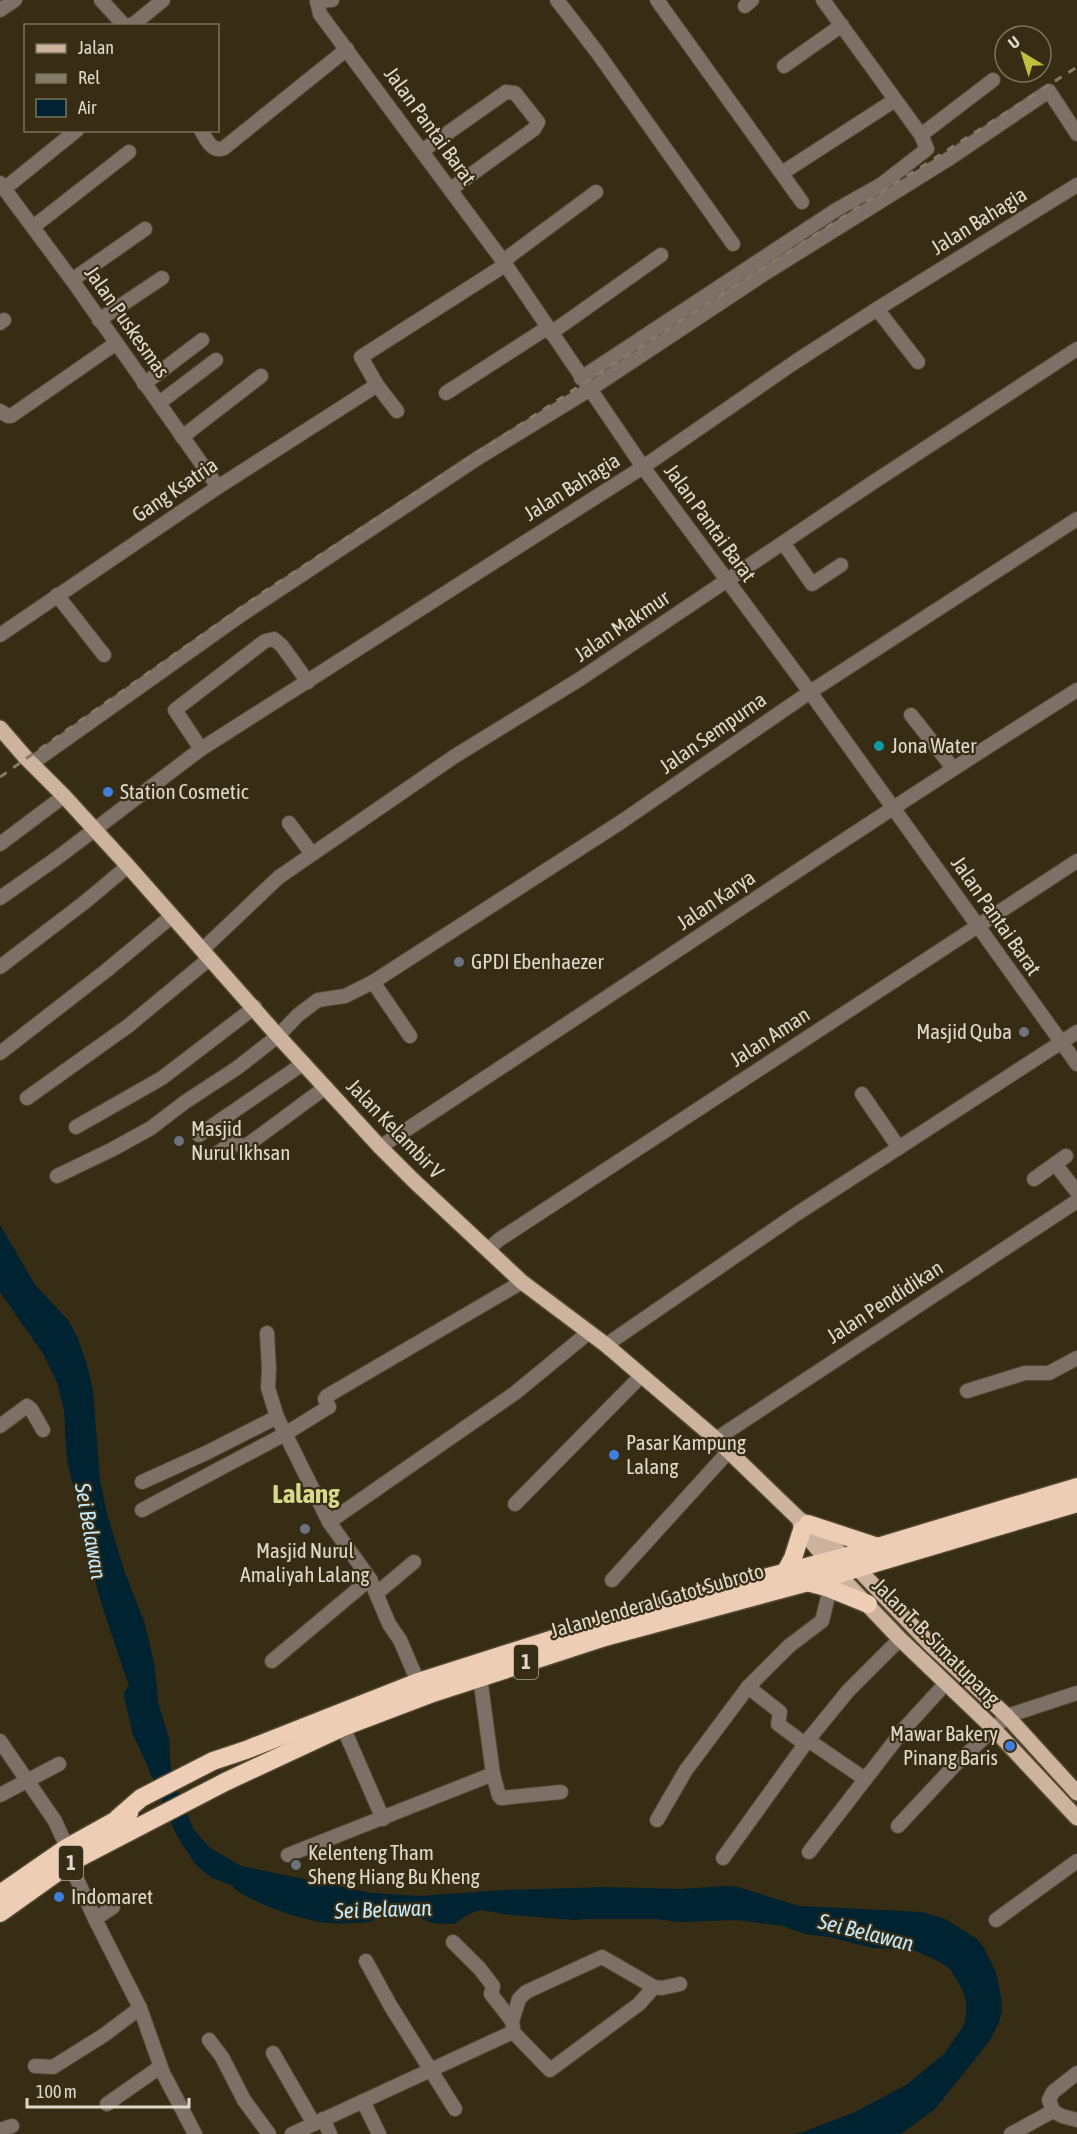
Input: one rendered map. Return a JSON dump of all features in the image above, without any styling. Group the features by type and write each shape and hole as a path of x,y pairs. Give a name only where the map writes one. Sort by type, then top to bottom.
{"highway":[{"name":"Jalan Jenderal Gatot Subroto","path":"218,1770 246,1750 418,1682 619,1618 785,1573 839,1570 878,1547 1077,1488"},
{"name":"Jalan Jenderal Gatot Subroto","path":"218,1770 480,1677 604,1637 807,1582 839,1570 1077,1503"},
{"path":"785,1573 803,1524 878,1547"},
{"path":"839,1570 867,1604"},
{"name":"1","path":"0,1894 71,1857 143,1810 218,1770"},
{"name":"1","path":"0,1913 118,1818 143,1810"}],"main road":[{"name":"Jalan Kelambir V","path":"0,728 128,866 205,955 255,1007 278,1036 380,1148 522,1282 606,1345 716,1439 803,1524 839,1570"},
{"name":"Jalan T. B. Simatupang","path":"839,1570 930,1644 1006,1716 1077,1793"},
{"name":"Jalan T. B. Simatupang","path":"867,1604 993,1728 1077,1818"}],"street":[{"path":"0,10 15,0"},
{"path":"101,0 130,24"},
{"path":"132,24 164,0"},
{"path":"316,1 332,0"},
{"path":"557,0 597,52 733,244"},
{"path":"657,0 802,202"},
{"name":"Jalan Pantai Barat","path":"316,1 320,14 504,263 643,468 810,692 1077,1064"},
{"path":"31,764 241,615 478,458 836,210 882,184 927,149 921,135 828,2"},
{"path":"784,66 842,25"},
{"path":"202,132 214,148 219,150 224,148 347,49"},
{"path":"921,135 993,80"},
{"path":"585,384 950,158 1049,91 1077,134"},
{"path":"422,151 506,92 515,93 537,122 534,129 451,189"},
{"path":"782,173 895,100"},
{"path":"2,186 74,132"},
{"path":"33,227 129,152"},
{"name":"Jalan Bahagia","path":"0,898 201,749 643,468 795,362 877,309 1077,185"},
{"name":"Jalan Puskesmas","path":"2,186 72,280 218,487"},
{"path":"397,411 360,360 362,356 433,313 504,263 596,192"},
{"path":"72,280 145,229"},
{"path":"446,393 549,331 661,255"},
{"path":"99,320 162,278"},
{"path":"877,309 918,362"},
{"path":"144,384 202,340"},
{"path":"0,411 11,416 115,344"},
{"name":"Jalan Makmur","path":"27,1098 128,1026 205,955 279,877 455,756 580,679 1077,349"},
{"path":"159,403 216,360"},
{"path":"182,437 261,376"},
{"name":"Gang Ksatria","path":"0,635 218,487 377,385"},
{"name":"Jalan Sempurna","path":"57,1176 151,1128 185,1102 237,1068 278,1036 298,1015 318,1000 345,996 373,981 621,822 810,692 1077,519"},
{"path":"784,544 812,584 841,565"},
{"path":"57,595 104,655"},
{"path":"201,749 175,710 266,642 274,639 282,646 308,682"},
{"name":"Jalan Karya","path":"380,1148 952,768 1077,690"},
{"path":"911,715 952,768"},
{"path":"0,844 64,796"},
{"path":"289,823 312,854"},
{"name":"Jalan Aman","path":"487,1250 500,1239 1077,861"},
{"path":"0,967 128,866"},
{"path":"0,1053 172,916"},
{"path":"373,981 410,1036"},
{"path":"76,1127 162,1078 255,1007"},
{"path":"606,1345 795,1215 1077,1032"},
{"path":"199,1135 304,1063"},
{"path":"216,1154 234,1142 246,1146 326,1087"},
{"path":"862,1094 899,1148"},
{"path":"1035,1179 1061,1160 1077,1192"},
{"name":"Jalan Pendidikan","path":"716,1439 1077,1200"},
{"path":"142,1510 285,1434 328,1408 325,1399 327,1396 522,1282"},
{"path":"267,1333 268,1388 277,1416 329,1522 370,1579 418,1682"},
{"path":"329,1522 515,1393 588,1333"},
{"path":"967,1391 1025,1373 1049,1373 1077,1358"},
{"path":"515,1504 641,1376"},
{"path":"0,1426 27,1406 43,1430"},
{"path":"142,1482 206,1453 277,1416"},
{"path":"612,1580 729,1451"},
{"path":"377,1593 414,1562"},
{"path":"657,1820 686,1770 748,1687 789,1646 822,1621 839,1570"},
{"path":"272,1661 370,1579"},
{"path":"723,1858 807,1742 848,1691 900,1639"},
{"path":"480,1677 493,1774 501,1798 561,1792"},
{"path":"810,1852 904,1729 946,1683"},
{"path":"748,1687 780,1712 778,1724 865,1779"},
{"path":"898,1826 931,1789 1006,1716 1077,1693"},
{"path":"343,1726 383,1819"},
{"path":"0,1741 55,1821 95,1919 140,2008 160,2067 195,2134"},
{"path":"0,1795 59,1764"},
{"path":"288,1855 493,1774"},
{"path":"996,1920 1077,1861"},
{"path":"95,1919 113,1907"},
{"path":"453,1942 480,1969 493,1986 491,1994 513,2026 550,2070 639,2004 654,1987"},
{"path":"292,2134 430,2071 513,2026 519,1998 526,1992 602,1957 654,1987 662,1988 680,1984"},
{"path":"366,1961 430,2071 455,2109"},
{"path":"35,2066 53,2067 104,2035 140,2008"},
{"path":"209,2040 222,2057 244,2100 269,2134"},
{"path":"273,2053 318,2122 330,2134"},
{"path":"107,2104 160,2067"},
{"path":"1077,2073 1053,2092 1049,2100 1053,2111 1077,2120"},
{"path":"363,2101 379,2134"},
{"path":"1011,2134 1053,2111"}],"water":[{"name":"Sei Belawan","path":"0,1225 36,1286 68,1320 77,1336 87,1365 93,1391 100,1480 107,1514 124,1570 145,1624 155,1668 158,1703 169,1738 171,1775 194,1830 210,1848 241,1866 371,1893 420,1896 505,1890 605,1887 679,1889 726,1886 738,1887 799,1906 922,1912 945,1919 977,1939 984,1948 996,1973 1002,2011 999,2023 988,2043 935,2109 901,2134 793,2134 853,2113 906,2085 944,2054 964,2025 966,2002 963,1991 951,1970 942,1963 914,1950 873,1948 829,1937 805,1934 783,1926 737,1920 679,1922 656,1919 575,1920 510,1915 480,1910 454,1924 449,1924 431,1923 415,1915 392,1913 356,1915 240,1888 212,1878 195,1864 176,1834 155,1784 158,1759 141,1723 99,1596 67,1460 64,1411 58,1385 44,1355 0,1292"}],"waterway":[{"name":"Sei Belawan","path":"134,1695 142,1730 168,1788"},
{"name":"Sei Belawan","path":"242,1882 273,1897 320,1912 368,1912"}],"railway":[{"path":"0,777 259,595 584,383 1077,67"}],"place":[{"name":"Jona Water","path":"879,746"},
{"name":"Station Cosmetic","path":"108,792"},
{"name":"GPDI Ebenhaezer","path":"459,962"},
{"name":"Masjid Quba","path":"1024,1032"},
{"name":"Masjid Nurul Ikhsan","path":"179,1141"},
{"name":"Pasar Kampung Lalang","path":"614,1455"},
{"name":"Masjid Nurul Amaliyah Lalang","path":"305,1529"},
{"name":"Mawar Bakery Pinang Baris","path":"1010,1746"},
{"name":"Kelenteng Tham Sheng Hiang Bu Kheng","path":"296,1865"},
{"name":"Indomaret","path":"59,1897"}],"district":[{"name":"Lalang","path":"306,1494"}]}
